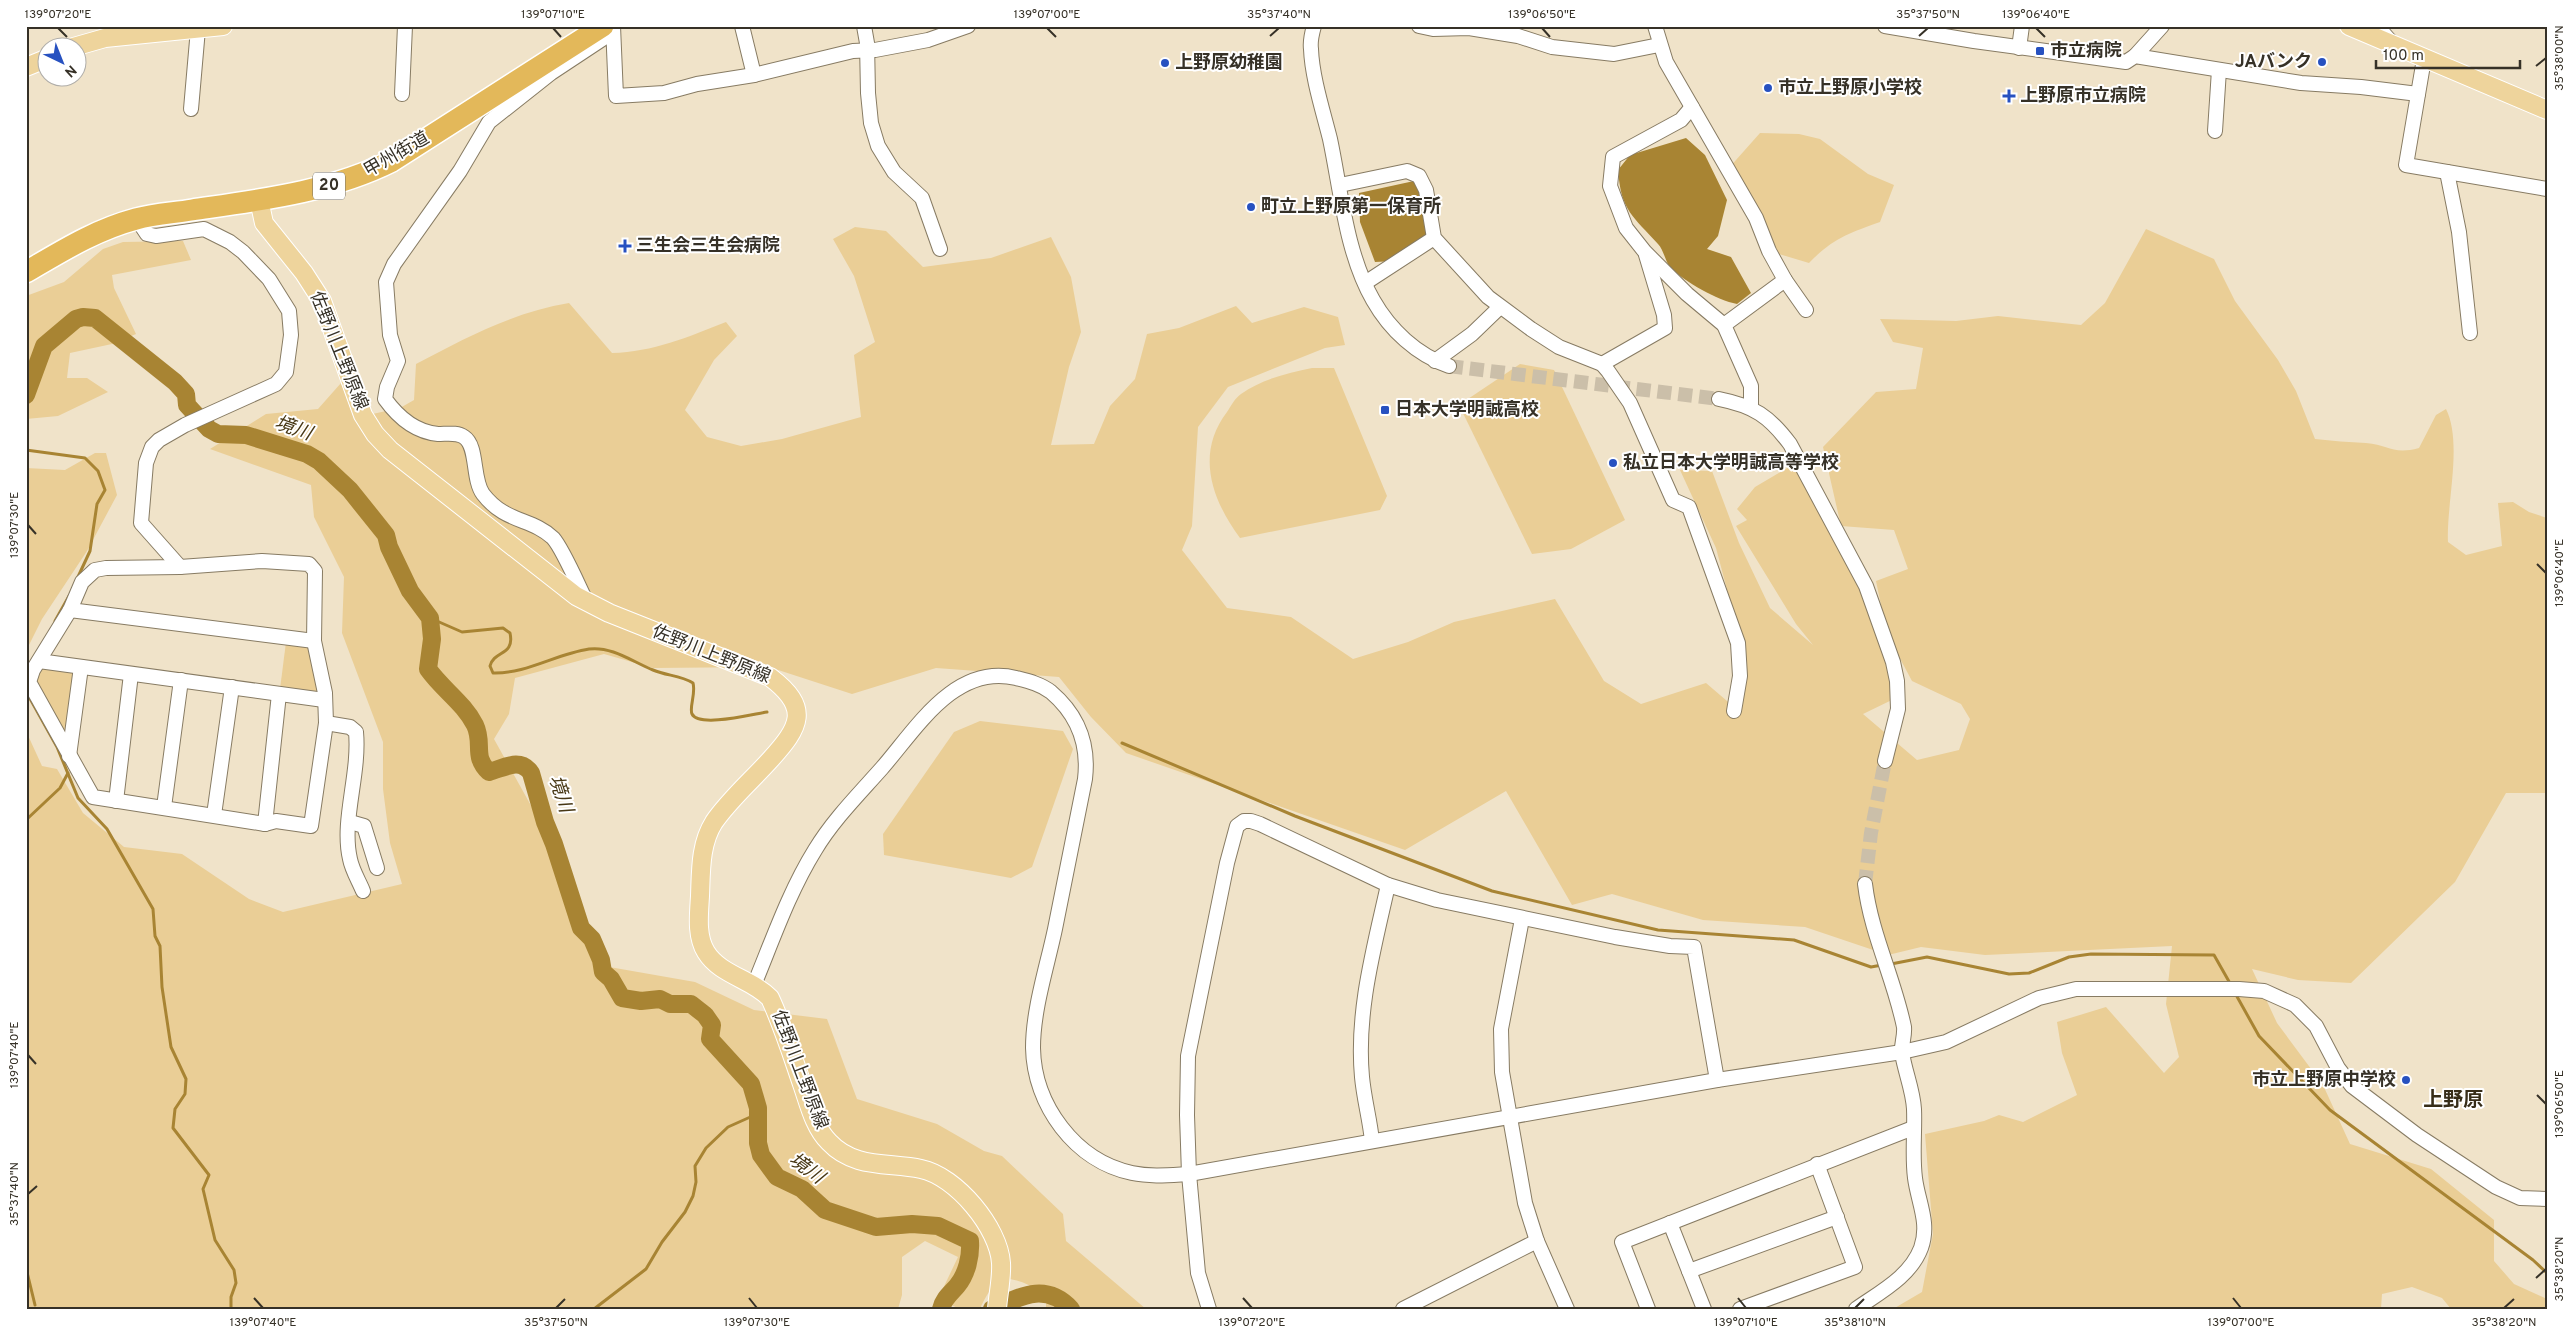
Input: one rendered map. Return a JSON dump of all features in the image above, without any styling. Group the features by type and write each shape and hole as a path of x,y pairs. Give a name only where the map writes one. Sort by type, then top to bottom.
{"highway":[{"name":"甲州街道","path":"26,272 80,240 137,219 258,200 343,182 378,168 610,28"}],"main road":[{"path":"88,43 105,38 223,26"},
{"path":"2348,26 2547,110"},
{"path":"26,67 38,62"},
{"name":"佐野川上野原線","path":"258,200 264,223 304,273 322,301 363,415 375,434 390,450 566,589 587,603 627,621 770,677 782,686 793,701 797,722 793,732 714,822 704,848 699,920 703,946 716,964 754,985 765,993 772,1003 814,1120 829,1142 848,1158 860,1162 923,1169 935,1174 960,1191 993,1235 999,1249 1002,1264 997,1302"}],"street":[{"path":"402,94 405,26"},
{"path":"742,26 754,75"},
{"path":"864,26 868,51 870,123 878,146 894,172 922,198 940,249"},
{"path":"610,28 616,96 664,93 697,84 754,75 853,52 928,40 968,26"},
{"path":"1314,26 1311,49 1350,234 1365,283 1375,304 1392,328 1416,349 1435,361 1450,366"},
{"path":"1419,26 1479,30 1518,36 1552,47 1614,54 1659,45"},
{"path":"1656,26 1659,45 1666,62 1756,218 1769,251 1785,280 1806,310"},
{"path":"2019,48 2022,26"},
{"path":"1889,27 2019,48 2126,62 2135,56 2162,26"},
{"path":"2377,26 2393,45"},
{"path":"587,603 553,539 543,530 499,511 481,492 476,480 472,447 468,440 458,434 421,430 403,419 385,399 387,387 398,361 390,334 386,282 394,264 460,171 488,122 610,28"},
{"path":"191,109 198,29"},
{"path":"2135,56 2301,83 2341,85 2418,94"},
{"path":"2424,59 2406,165 2547,188"},
{"path":"2215,131 2219,70"},
{"path":"1692,107 1680,120 1613,157 1610,186 1626,228 1645,252 1687,294 1724,325 1751,386 1752,408"},
{"path":"1340,185 1407,171 1419,176 1426,190 1434,238 1488,297 1559,347 1602,364 1630,403 1673,500 1688,507 1738,644 1740,676 1734,711"},
{"path":"2447,172 2459,232 2470,333"},
{"path":"137,219 147,234 156,236 204,229 218,234 243,252 269,279 288,311 291,335 290,356 281,379 266,389 185,425 158,440 148,453 141,522 180,566"},
{"path":"1365,283 1434,238"},
{"path":"1602,364 1665,328 1664,315 1645,252"},
{"path":"1724,325 1785,280"},
{"path":"1435,361 1472,334 1500,306"},
{"path":"1719,399 1752,408 1769,419 1790,444 1866,586 1897,681 1898,709 1885,761"},
{"path":"262,561 309,564 315,571 314,640 325,692 326,723 311,826 276,821 265,824 93,797 29,682 33,670 70,610 82,582 95,570 262,561"},
{"path":"70,610 314,640"},
{"path":"39,661 324,700"},
{"path":"69,756 81,667"},
{"path":"116,801 132,674"},
{"path":"754,985 788,901 815,850 837,820 934,708 955,690 968,683 994,675 1008,676 1037,684 1059,699 1077,723 1086,751 1086,767 1034,1032 1034,1061 1040,1088 1052,1113 1069,1137 1104,1162 1131,1173 1153,1176 1189,1174 1716,1080 1902,1052 1946,1042 2039,998 2076,988 2239,989 2264,991 2296,1004 2316,1026 2338,1068 2352,1086 2433,1146 2496,1187 2520,1198 2547,1199"},
{"path":"164,807 180,680"},
{"path":"214,815 232,687"},
{"path":"265,824 279,694"},
{"path":"326,723 350,727 356,732 358,760 348,838 350,860 364,891"},
{"path":"1209,1309 1198,1273 1189,1174 1188,1056 1227,863 1237,826 1244,821 1260,824 1388,885 1437,900 1615,938 1670,946 1694,947 1716,1080"},
{"path":"350,822 364,826 378,866"},
{"path":"1856,1309 1891,1286 1914,1262 1925,1234 1926,1222 1914,1177 1914,1108 1902,1052 1904,1030 1888,970 1869,913 1865,884"},
{"path":"1372,1141 1362,1077 1361,1040 1367,981 1388,885"},
{"path":"1522,919 1501,1029 1502,1072 1508,1118 1525,1203 1537,1241 1567,1309"},
{"path":"1648,1309 1622,1242 1913,1128"},
{"path":"1740,1309 1855,1266 1817,1164"},
{"path":"1689,1271 1837,1217"},
{"path":"1670,1223 1704,1309"},
{"path":"1403,1309 1537,1241"}],"shaded area":[{"path":"1760,133 1799,134 1820,139 1868,174 1894,185 1880,222 1833,242 1809,263 1769,251 1728,169"},
{"path":"1686,138 1705,155 1727,200 1718,236 1707,249 1731,257 1751,293 1737,304 1720,299 1702,290 1671,268 1660,247 1630,212 1622,195 1618,170 1630,155"},
{"path":"1414,181 1430,199 1429,235 1395,261 1375,262 1360,222 1359,193"},
{"path":"855,227 886,231 923,267 991,258 1051,237 1071,277 1081,332 1069,367 1051,445 1094,444 1110,406 1135,379 1147,334 1179,328 1236,306 1252,323 1304,307 1338,317 1345,345 1325,348 1228,387 1198,427 1192,526 1182,550 1227,608 1291,617 1353,659 1408,642 1454,622 1555,599 1604,681 1641,704 1706,683 1741,713 1743,650 1716,548 1680,470 1712,471 1739,543 1770,608 1813,645 1796,624 1736,526 1747,520 1737,509 1755,487 1799,461 1866,586 1898,697 1863,714 1917,760 1959,750 1970,719 1961,704 1912,681 1887,634 1876,581 1908,569 1894,530 1841,526 1823,447 1876,392 1916,389 1923,348 1893,342 1880,319 1956,321 1998,316 2081,325 2105,303 2146,229 2214,259 2235,301 2278,360 2296,391 2315,439 2374,444 2397,450 2419,448 2436,415 2446,409 2451,423 2454,456 2448,542 2466,555 2502,546 2498,503 2513,502 2529,512 2547,518 2547,793 2506,793 2455,882 2351,983 2298,980 2252,969 2277,1023 2323,1085 2350,1144 2431,1169 2494,1220 2494,1261 2514,1284 2547,1299 2547,1309 2451,1309 2442,1298 2412,1287 2382,1294 2381,1309 1893,1309 1922,1292 1933,1234 1925,1134 1984,1121 1999,1115 2023,1122 2077,1095 2062,1053 2057,1022 2106,1007 2164,1073 2179,1057 2166,1004 2172,946 1985,955 1921,947 1888,955 1805,927 1703,920 1612,894 1572,905 1506,791 1405,850 1126,753 1091,717 1059,677 936,668 852,694 769,667 653,668 604,654 515,678 509,714 494,739 554,847 598,965 695,982 754,1010 827,1019 857,1099 937,1124 984,1151 1002,1156 1063,1214 1066,1241 1146,1309 1046,1309 1046,1294 1024,1283 1007,1279 1000,1281 993,1287 980,1309 960,1309 938,1299 958,1257 925,1241 902,1257 902,1295 898,1309 26,1309 26,731 42,766 57,769 83,813 124,847 182,854 249,899 283,912 402,884 390,843 383,789 383,742 342,633 344,577 314,517 311,485 210,449 266,414 318,409 341,383 354,418 400,408 414,400 416,364 509,319 569,303 612,353 656,347 726,322 737,336 714,360 685,410 707,437 741,446 782,439 861,417 854,355 875,342 854,276 833,239"},
{"path":"183,241 191,260 112,275 114,288 136,334 112,344 70,353 67,378 87,378 108,392 58,416 26,419 26,296 64,282 103,249 123,242"},
{"path":"1520,364 1554,370 1625,520 1571,549 1532,554 1459,405"},
{"path":"1312,368 1334,368 1387,496 1380,510 1240,538 1222,508 1215,493 1211,476 1212,444 1217,428 1235,400 1249,389 1275,377"},
{"path":"95,453 106,453 117,495 87,551 42,619 26,651 26,468 65,470"},
{"path":"286,642 309,644 320,689 314,694 280,689"},
{"path":"44,668 72,671 77,675 65,739 35,687 36,673"},
{"path":"980,721 1063,731 1073,749 1032,867 1011,878 884,855 883,834 954,732"}],"waterway":[{"name":"境川","path":"26,395 44,346 76,319 83,317 95,318 175,382 186,394 187,405 209,429 218,434 246,435 307,454 319,461 350,490 386,535 389,547 410,591 430,618 432,639 428,669 465,710 475,725 479,738 479,755 484,766 489,772 506,766 517,765 527,768 531,773 545,822 581,928 592,939 601,960 603,972 611,979 622,998 641,1001 660,999 670,1004 691,1004 705,1015 712,1025 710,1039 751,1084 758,1108 758,1143 761,1155 777,1177 802,1189 825,1210 876,1227 912,1224 938,1226 970,1241 970,1253 966,1270 957,1286 945,1299 941,1309"},
{"path":"26,450 85,458 98,471 105,490 97,504 90,551 77,579"},
{"path":"55,621 69,596"},
{"path":"430,618 462,632 503,628 510,633 510,646 492,661 490,666 493,673 517,670 589,649 606,650 622,655 653,670 683,678 693,683 694,691 691,711 697,718 715,720 767,712"},
{"path":"28,695 57,747 78,798 107,829 153,909 155,936 160,946 162,987 171,1047 186,1079 185,1094 175,1109 173,1128 209,1175 203,1189 215,1240 234,1270 236,1283 231,1297 231,1309"},
{"path":"1122,743 1295,816 1492,891 1658,930 1794,940 1871,967 1882,965"},
{"path":"26,820 60,788 68,773"},
{"path":"1891,964 1927,957 2009,974 2029,973 2069,957 2091,954 2214,955 2231,985"},
{"path":"2235,993 2259,1036 2330,1110 2533,1260 2547,1273"},
{"path":"594,1309 646,1269 662,1242 685,1212 693,1196 696,1182 695,1166 706,1148 728,1127 757,1114"},
{"path":"26,1268 35,1305"},
{"name":"境川","path":"992,1309 1023,1296 1033,1294 1052,1296 1062,1301 1071,1309"}],"tunnel":[{"path":"1449,366 1719,399"},
{"path":"1865,884 1871,833 1885,761"}],"place":[{"name":"市立病院","path":"2040,51"},
{"name":"JAバンク","path":"2322,62"},
{"name":"上野原幼稚園","path":"1165,63"},
{"name":"市立上野原小学校","path":"1768,88"},
{"name":"上野原市立病院","path":"2009,96"},
{"name":"町立上野原第一保育所","path":"1251,207"},
{"name":"三生会三生会病院","path":"625,246"},
{"name":"日本大学明誠高校","path":"1385,410"},
{"name":"私立日本大学明誠高等学校","path":"1613,463"},
{"name":"市立上野原中学校","path":"2406,1080"}],"district":[{"name":"上野原","path":"2453,1101"}]}
